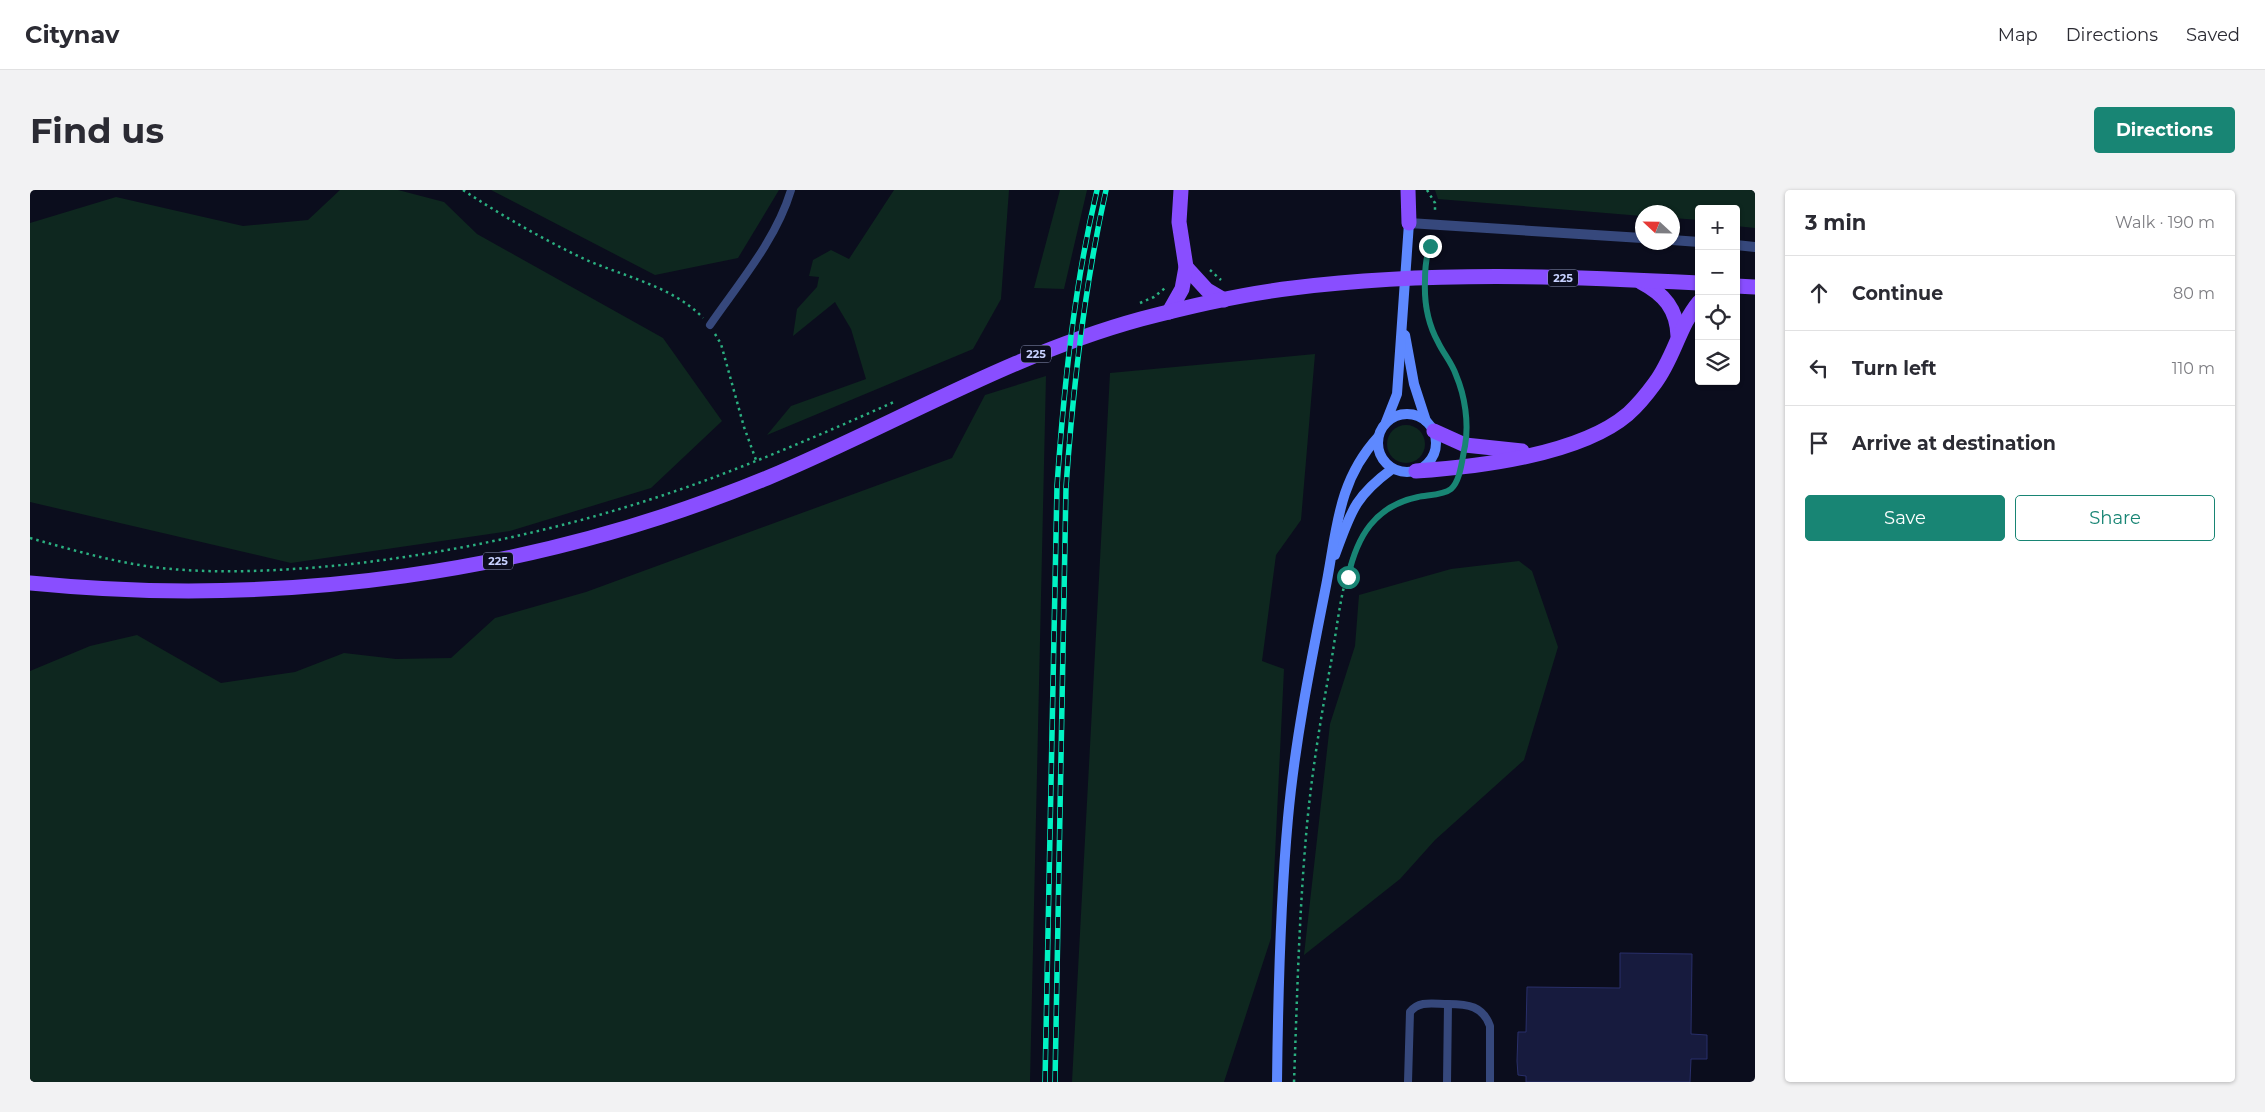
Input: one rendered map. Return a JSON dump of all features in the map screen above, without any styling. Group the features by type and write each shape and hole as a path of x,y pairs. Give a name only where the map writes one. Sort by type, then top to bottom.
{"main road":[{"path":"1169,312 1182,289 1186,267 1179,222 1181,190"},
{"path":"1408,190 1409,223"},
{"path":"1186,267 1207,290 1224,300"},
{"name":"225","path":"30,583 98,590 166,592 261,590 334,586 426,574 493,562 592,538 699,504 769,477 937,398 1042,352 1139,320 1224,300 1292,288 1410,279 1489,277 1695,283"},
{"path":"1637,280 1656,290 1668,301 1678,323 1678,336"},
{"path":"1740,286 1755,287"},
{"path":"1416,471 1459,468 1538,453 1588,438 1627,414 1656,381 1669,362 1678,336 1695,308"},
{"path":"1430,426 1465,444 1538,453"}],"street":[{"path":"1277,1082 1279,960 1288,818 1297,742 1330,570 1335,529 1342,501 1355,467 1378,437 1397,394 1409,223 1435,223 1635,237"},
{"path":"1680,241 1695,242"},
{"path":"1740,245 1755,247"},
{"path":"1378,437 1380,455 1392,469 1404,473 1425,467 1432,460 1436,450 1436,441 1414,384 1407,354 1403,314"},
{"path":"1386,422 1396,416 1406,414 1417,416 1430,426"},
{"path":"1330,570 1354,508 1361,496 1368,487 1392,469"}],"lane":[{"path":"710,325 763,249 788,200 791,190"},
{"path":"1408,1082 1410,1012 1422,1003 1474,1006 1488,1020 1490,1026 1490,1082"},
{"path":"1446,1082 1448,1004"}],"path":[{"path":"463,190 500,215 548,240 582,257 672,295 695,309 710,325 720,344 744,427 756,460"},
{"path":"1425,268 1435,223 1435,203 1427,190"},
{"path":"1424,284 1427,316 1438,342 1457,376 1462,394 1467,421 1465,444"},
{"path":"1136,304 1154,297 1166,286"},
{"path":"30,538 119,562 163,568 213,571 288,570 382,561 512,537 602,514 719,476 897,401"},
{"path":"1294,1082 1298,955 1306,835 1320,722 1350,564 1360,538 1378,516 1392,506 1412,498 1447,492 1454,486 1459,468"}],"green space":[{"path":"340,190 398,190 444,202 477,234 663,338 722,421 651,488 510,531 291,563 30,502 30,223 116,197 243,226 308,220"},
{"path":"491,190 779,190 738,258 655,275"},
{"path":"894,190 1009,190 1001,299 973,349 767,435 791,406 866,379 851,329 835,302 793,336 797,309 817,287 819,277 809,276 813,260 831,250 849,259"},
{"path":"1060,190 1087,190 1064,289 1034,288"},
{"path":"1435,190 1755,190 1755,228 1740,226 1740,205 1695,205 1695,220 1680,219 1680,205 1635,205 1635,215 1438,199"},
{"path":"1315,354 1301,520 1276,555 1262,661 1284,669 1271,938 1224,1082 1072,1082 1110,373"},
{"path":"1046,376 1030,1082 30,1082 30,671 90,646 137,635 221,683 295,672 344,653 396,659 451,658 495,618 586,592 952,458 985,395"},
{"path":"1406,425 1419,431 1425,444 1419,457 1406,463 1393,457 1387,444 1393,431"},
{"path":"1519,561 1532,571 1558,647 1524,760 1435,840 1400,879 1304,955 1330,724 1355,646 1359,595 1451,569"}],"building":[{"path":"1620,953 1692,954 1691,1034 1707,1035 1707,1059 1691,1059 1690,1082 1526,1082 1526,1076 1518,1075 1517,1061 1518,1032 1526,1032 1527,987 1620,988"}],"railway":[{"path":"1045,1082 1057,486 1071,337 1082,263 1097,190"},
{"path":"1055,1082 1066,487 1080,338 1091,264 1106,190"}],"route":[{"path":"1348,577 1350,564 1360,538 1378,516 1392,506 1412,498 1447,492 1454,486 1458,478 1465,444 1467,421 1457,376 1438,342 1427,316 1424,300 1425,268 1430,246"}]}
